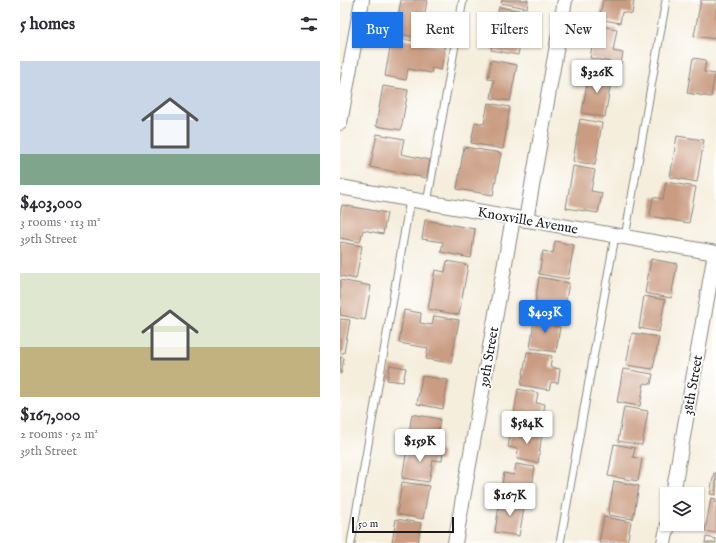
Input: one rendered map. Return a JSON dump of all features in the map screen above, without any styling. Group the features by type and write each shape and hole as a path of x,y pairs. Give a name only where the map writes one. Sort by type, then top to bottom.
{"street":[{"path":"340,123 362,0"},
{"name":"39th Street","path":"455,543 565,0"},
{"name":"Knoxville Avenue","path":"340,187 716,253"},
{"name":"38th Street","path":"674,487 716,253"},
{"path":"664,543 667,531"}],"lane":[{"path":"427,203 463,0"},
{"path":"560,543 666,0"},
{"path":"351,543 410,200"}],"building":[{"path":"401,0 427,0 425,12 411,12 411,36 403,35 403,12 399,12"},
{"path":"502,0 528,0 527,8 501,3"},
{"path":"603,0 634,0 632,14 622,12 620,23 606,20 606,12 600,12"},
{"path":"701,0 716,0 716,39 694,36"},
{"path":"499,7 526,12 498,12"},
{"path":"606,27 617,29 613,51 623,53 621,64 590,58 592,48 606,48"},
{"path":"403,39 411,41 411,48 445,48 441,70 432,68 431,73 408,69 406,80 385,76 390,48 403,48"},
{"path":"491,48 519,48 518,55 491,50"},
{"path":"693,58 706,60 704,72 715,74 711,97 687,93"},
{"path":"491,60 517,65 510,101 491,98 494,80 488,79"},
{"path":"589,72 612,76 605,117 582,113"},
{"path":"383,86 408,90 401,130 376,126"},
{"path":"488,103 510,107 503,149 471,143 475,122 484,124"},
{"path":"580,119 602,123 595,165 573,161"},
{"path":"377,134 404,139 401,154 430,160 426,178 370,167"},
{"path":"677,136 704,140 697,182 670,177"},
{"path":"464,147 501,153 493,195 457,189"},
{"path":"573,166 595,170 591,191 602,193 598,213 566,208"},
{"path":"666,182 696,187 689,223 650,216 653,197 663,199"},
{"path":"342,205 387,213 383,234 363,230 360,242 340,238 340,214"},
{"path":"425,220 475,229 471,258 441,252 443,242 422,239"},
{"path":"555,241 574,245 568,279 539,274 543,251 553,253"},
{"path":"340,242 362,246 356,279 340,276"},
{"path":"651,259 677,264 671,298 645,293"},
{"path":"447,261 468,265 459,315 428,309 435,270 445,272"},
{"path":"539,277 569,283 563,316 534,311"},
{"path":"340,280 371,286 365,320 340,315"},
{"path":"644,296 665,300 659,332 639,328"},
{"path":"404,310 421,313 420,323 432,325 434,316 459,320 451,363 426,359 428,348 399,343"},
{"path":"535,315 554,318 553,326 560,327 556,352 530,348"},
{"path":"340,319 350,320 344,353 340,353"},
{"path":"632,333 659,337 653,369 626,365"},
{"path":"527,352 552,356 550,367 560,369 558,383 551,382 549,390 521,385"},
{"path":"340,357 344,358 341,374 340,374"},
{"path":"390,365 406,368 403,382 387,380"},
{"path":"623,369 653,374 651,384 644,383 640,406 617,402"},
{"path":"422,376 448,380 443,409 417,404"},
{"path":"518,389 538,393 536,403 545,404 541,425 513,420"},
{"path":"624,407 648,411 642,445 618,441"},
{"path":"412,414 440,419 436,445 408,440"},
{"path":"521,429 542,432 538,463 517,459 518,449 508,447 510,435 519,436"},
{"path":"408,444 443,451 442,461 433,460 429,482 402,478"},
{"path":"614,444 635,448 633,457 642,459 638,481 608,476"},
{"path":"516,464 535,467 530,500 500,494 504,473 514,475"},
{"path":"714,473 716,473 716,495 710,494"},
{"path":"614,481 639,486 633,519 608,515"},
{"path":"402,482 429,486 423,519 397,514"},
{"path":"500,498 525,503 519,536 495,532"},
{"path":"711,498 716,499 716,533 705,531"},
{"path":"604,517 631,522 627,543 599,543"},
{"path":"396,519 421,523 418,543 392,543"},
{"path":"706,537 716,539 716,543 705,543"}]}
